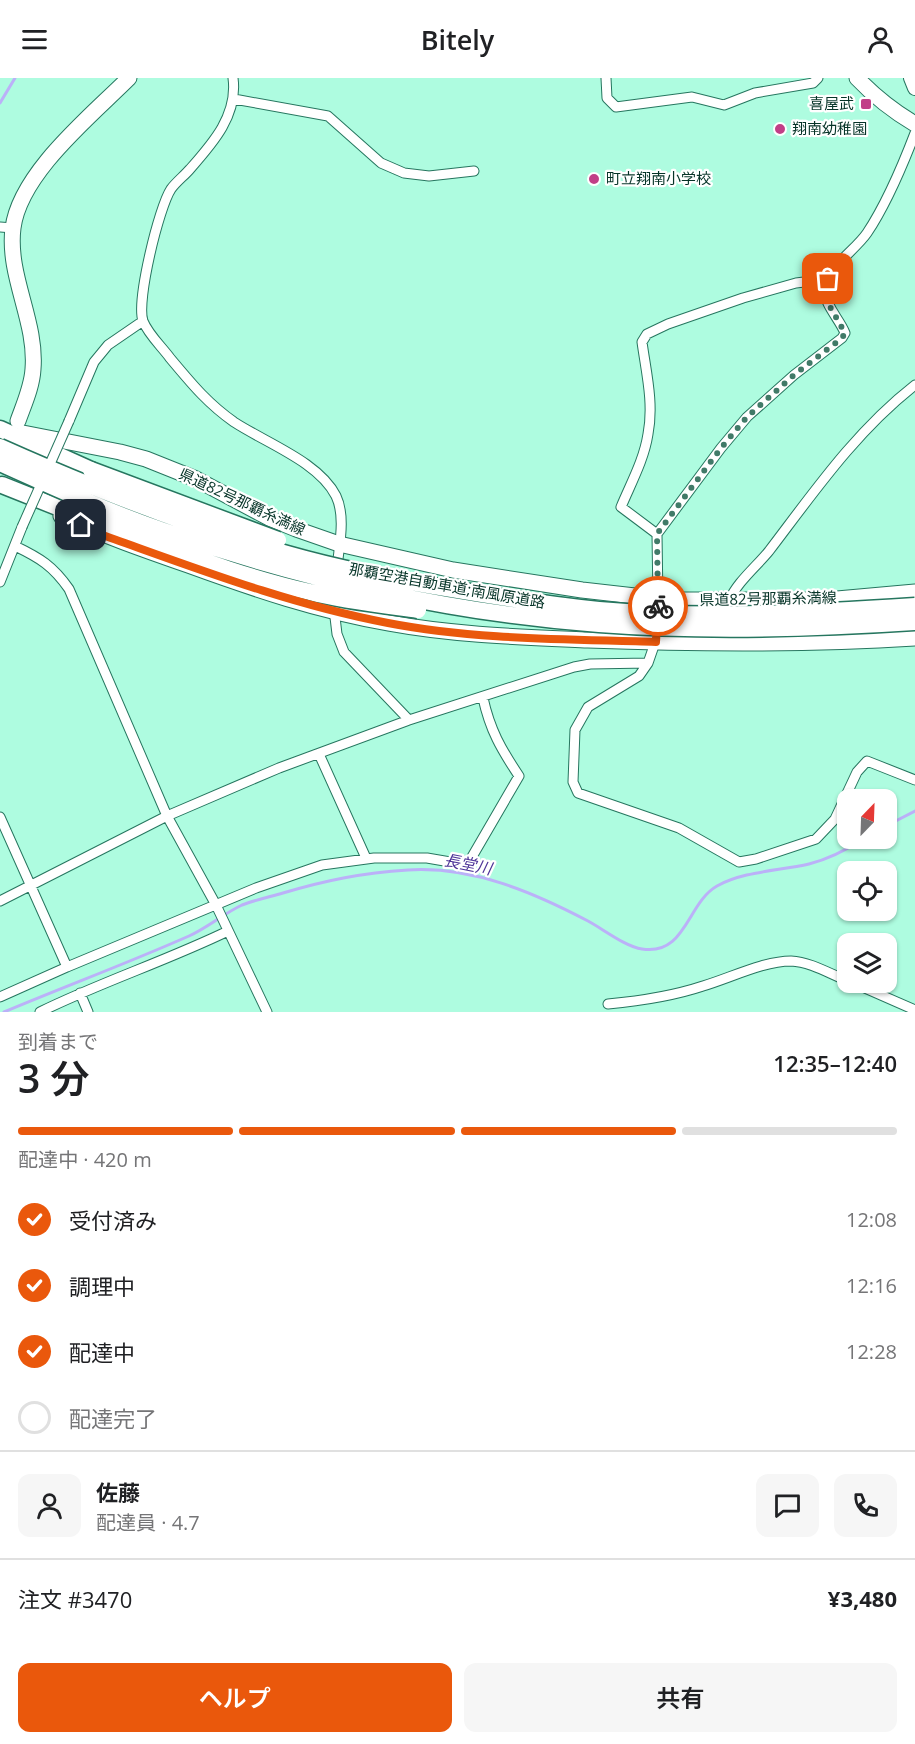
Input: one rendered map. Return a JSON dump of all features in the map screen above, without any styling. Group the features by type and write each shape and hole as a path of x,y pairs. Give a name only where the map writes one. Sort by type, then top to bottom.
{"highway":[{"path":"0,428 91,470 270,538 517,608"},
{"name":"那覇空港自動車道;南風原道路","path":"0,447 82,484 164,515 280,552 517,608 598,624 676,629 833,628 915,622"},
{"name":"那覇空港自動車道;南風原道路","path":"0,463 78,498 160,529 278,567 412,598 517,608 677,613 832,612 915,606"},
{"path":"1,484 100,524 242,574 310,592 371,604 423,610 517,608"}],"main road":[{"path":"18,421 29,390 33,355 30,329 6,227 18,211 34,177 56,151 129,78"},
{"path":"857,78 892,110 915,124"},
{"path":"911,78 915,88"},
{"name":"県道82号那覇糸満線","path":"0,428 39,438 120,452 163,465 211,486 296,530 339,544 453,570 582,591 658,599 826,600 915,592"},
{"path":"1,484 97,533 275,596 391,624 491,636 656,642 793,644 915,638"}],"street":[{"path":"233,78 234,99 226,122 215,139 167,196 145,275 143,321 201,396 234,422 314,470 327,482 336,497 340,510 334,612 337,634 344,652 409,720"},
{"path":"606,78 607,98 616,107 692,97 724,105 755,93 813,83 818,78"},
{"path":"234,99 328,117 381,163 404,173 429,176 474,171"},
{"path":"915,133 899,173 866,234 832,270 828,279 825,298 841,323 845,333 842,338 794,375 747,417 657,534 656,642 648,663 639,676 588,707 575,730 572,762 573,782 578,793 679,828 739,862 756,859 816,839 835,819 857,772 867,761 915,780"},
{"path":"657,534 621,507 643,455 649,433 650,398 642,342 647,334 668,324 743,298 796,283 828,279"},
{"path":"0,582 94,362 108,345 143,321"},
{"path":"729,601 732,593 762,560 847,451 879,415 915,386"},
{"path":"15,546 38,557 56,571 69,589 167,816 216,905 267,1012"},
{"path":"0,901 167,816 279,768 409,720 574,667 590,664 648,663"},
{"path":"0,997 256,888 322,865 366,858 427,858 462,864 469,862 519,776 498,744 488,723 483,698"},
{"path":"319,754 366,858"},
{"path":"0,817 67,967"},
{"path":"40,1012 80,993 183,953 228,931"},
{"path":"608,1004 637,1001 700,987 776,962 794,961 837,977"},
{"path":"80,993 88,1012"},
{"path":"875,993 915,1010"}],"waterway":[{"path":"0,103 15,78"},
{"name":"長堂川","path":"897,820 915,811"},
{"name":"長堂川","path":"4,1012 189,936 242,905 299,888 360,875 391,871 432,870 479,877 546,900 636,948 657,949 677,937 699,904 717,886 750,874 816,862 846,849"}],"way so far":[{"path":"658,606 657,534 747,417 794,375 842,338 845,333 825,298 828,279"}],"place":[{"name":"喜屋武","path":"866,104"},
{"name":"翔南幼稚園","path":"780,129"},
{"name":"町立翔南小学校","path":"594,179"}],"route":[{"path":"81,525 97,533 275,596 391,624 491,636 656,642 658,606"}]}
